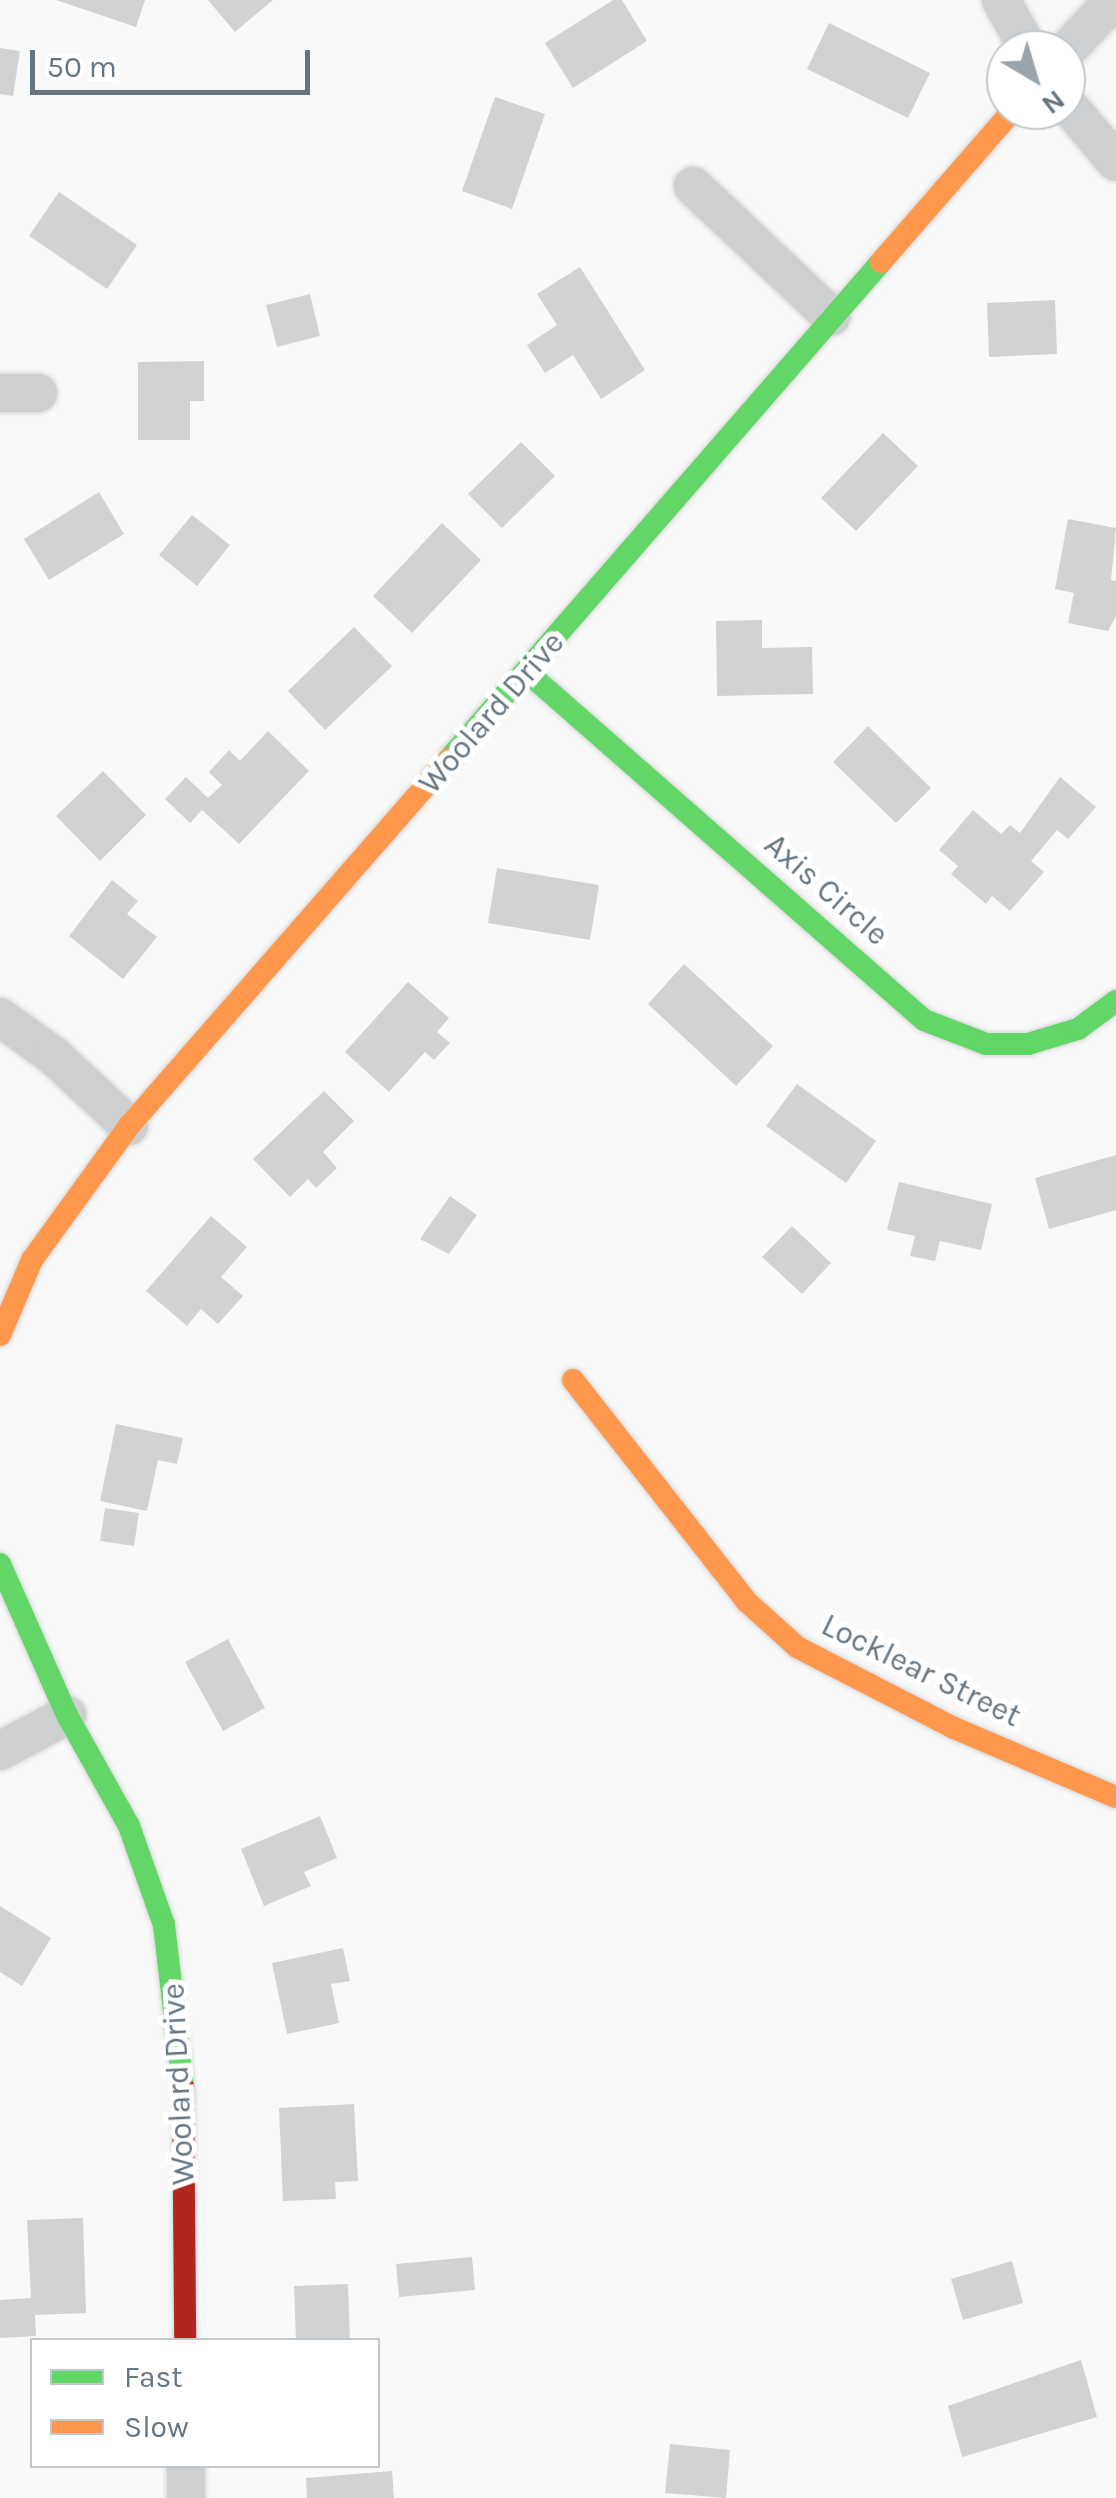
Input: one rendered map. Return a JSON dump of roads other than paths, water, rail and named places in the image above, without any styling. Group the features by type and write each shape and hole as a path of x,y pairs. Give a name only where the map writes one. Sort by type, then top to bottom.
{"street":[{"path":"1001,0 1018,30"},
{"path":"1086,30 1114,0"},
{"path":"1086,127 1116,162"},
{"name":"Woolard Drive","path":"0,1334 32,1260 129,1126 528,673 831,316 995,130"},
{"path":"693,186 831,316"},
{"path":"0,393 38,393"},
{"name":"Axis Circle","path":"528,673 924,1020 986,1044 1028,1044 1078,1029 1116,1001"},
{"path":"0,1017 129,1126"},
{"name":"Locklear Street","path":"574,1380 746,1601 797,1647 954,1728 1116,1797"},
{"name":"Woolard Drive","path":"0,1564 67,1715 150,1876 176,1983 185,2094 186,2338"},
{"path":"0,1751 67,1715"},
{"path":"186,2468 186,2498"}]}
